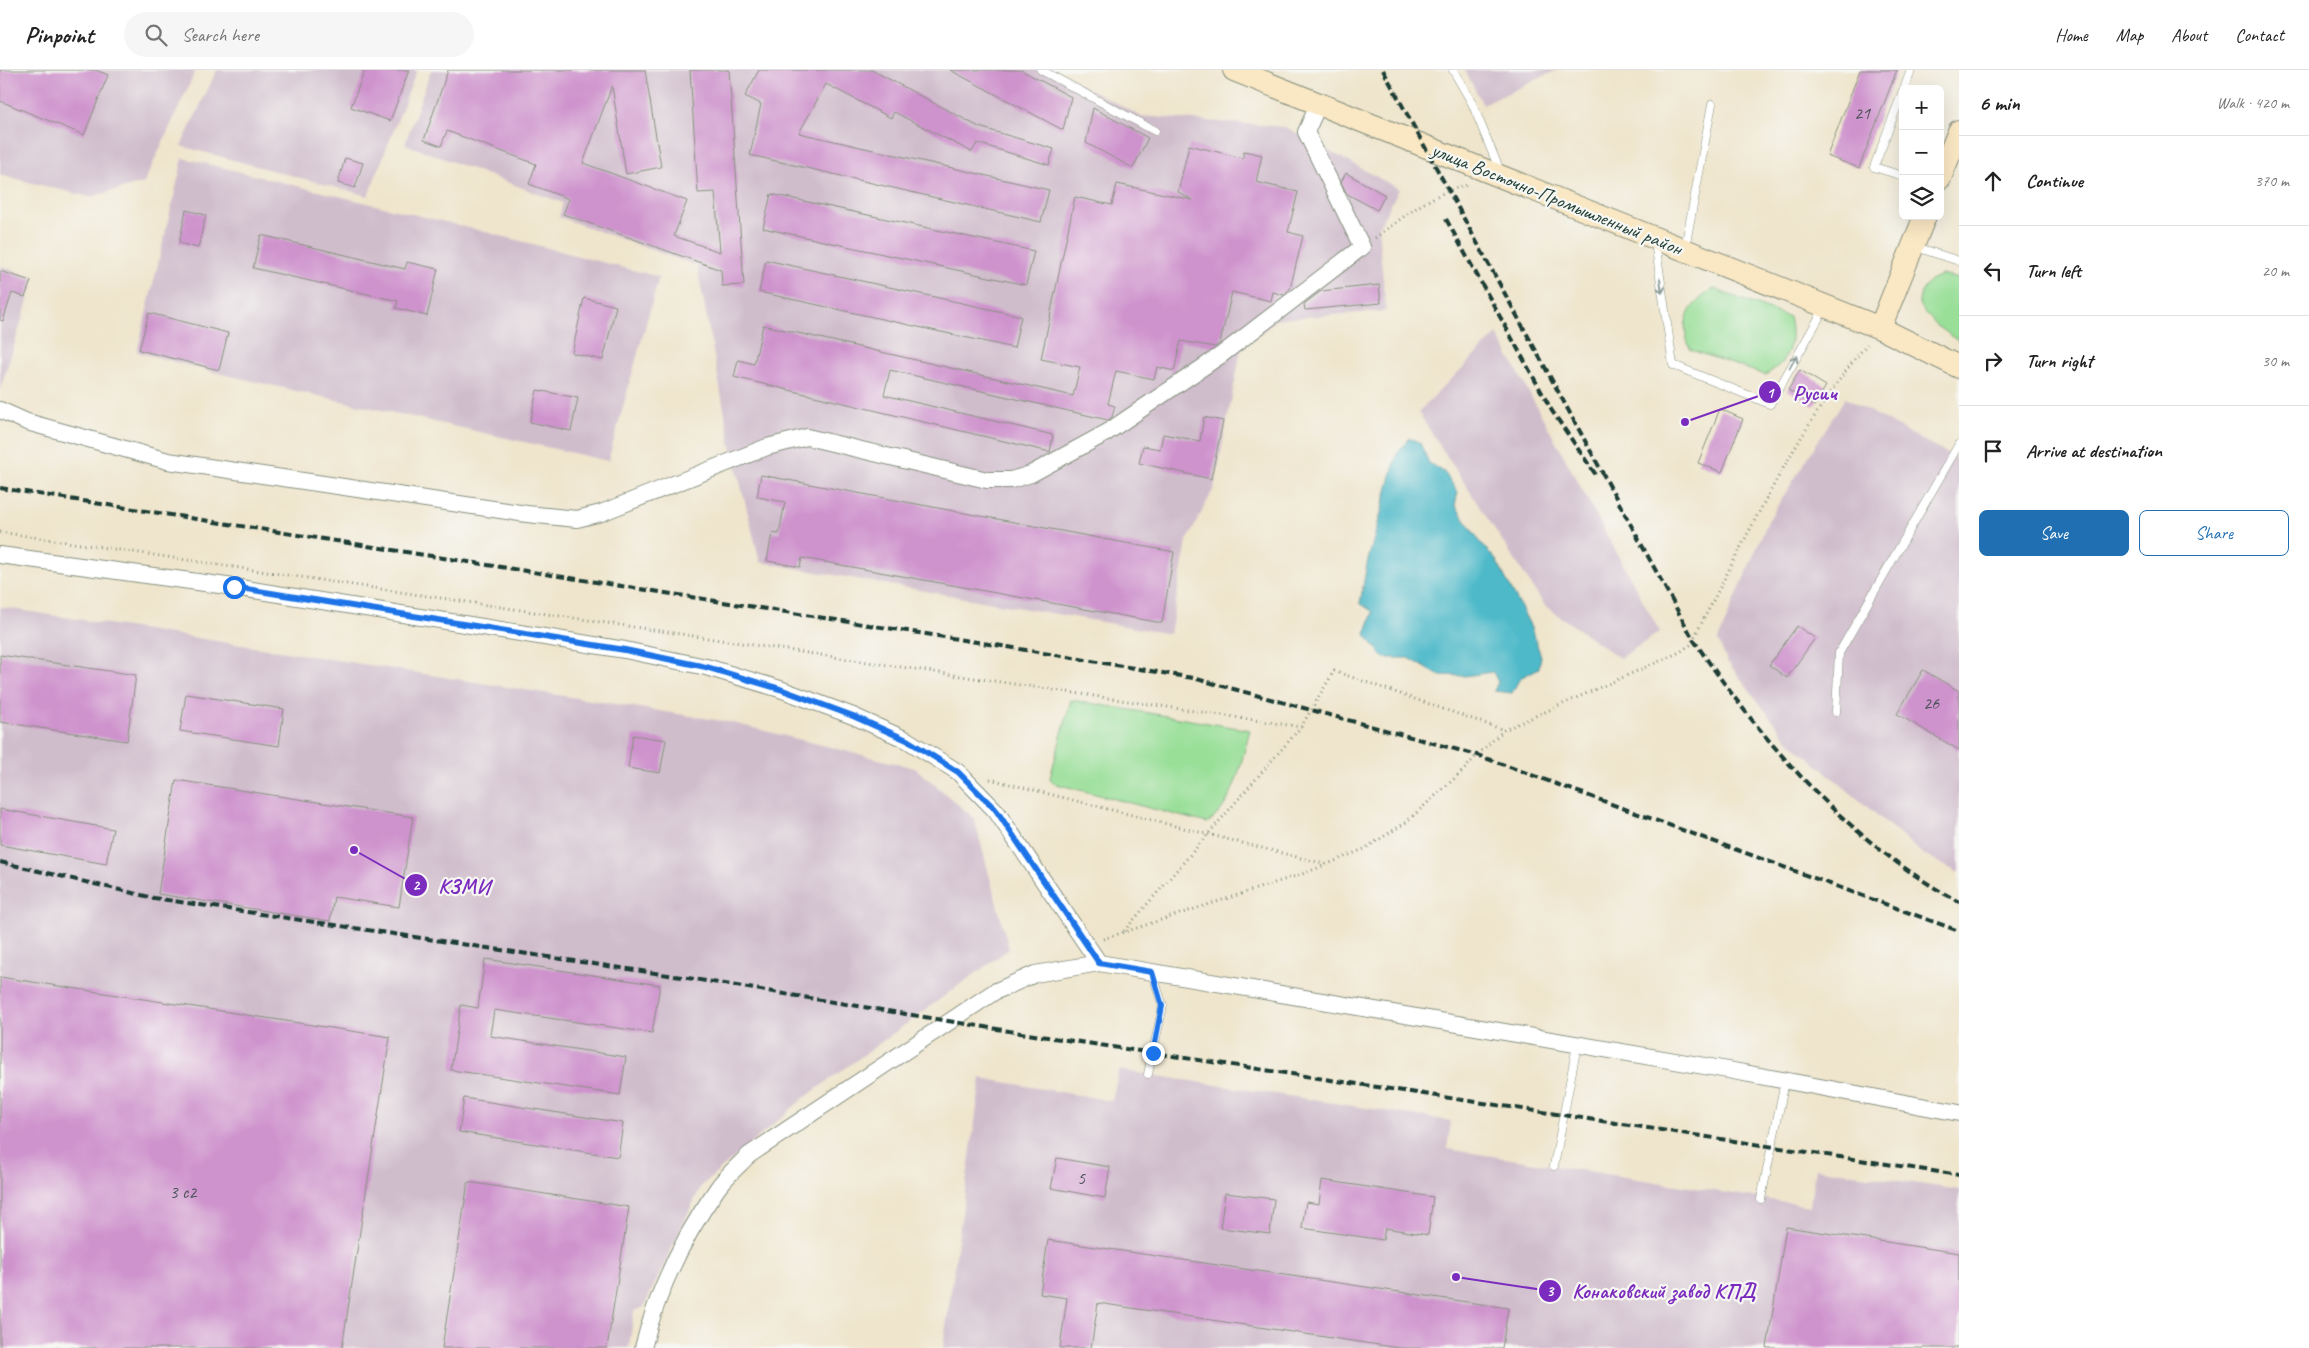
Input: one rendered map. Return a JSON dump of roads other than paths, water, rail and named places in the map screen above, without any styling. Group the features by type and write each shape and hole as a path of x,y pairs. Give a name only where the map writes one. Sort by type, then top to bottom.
{"street":[{"name":"улица Восточно-Промышленный район","path":"1244,72 1880,328 1959,367"},
{"path":"0,410 27,422 168,461 527,514 577,518 609,510 766,447 807,437 987,480 1011,480 1031,474 1106,433 1221,355 1362,247 1306,132 1319,102"},
{"path":"1941,175 1958,136"},
{"path":"1880,328 1923,220"},
{"path":"0,555 234,587 625,650 706,667 780,689 853,716 907,740 958,772 996,810 1099,963"},
{"path":"643,1348 649,1323 690,1230 718,1187 749,1155 994,992 1035,974 1099,963 1577,1044 1959,1113"}],"lane":[{"path":"1041,70 1155,131"},
{"path":"1452,70 1472,103 1503,177"},
{"path":"1905,85 1911,70"},
{"path":"1899,101 1874,167 1900,175"},
{"path":"1685,250 1712,104"},
{"path":"1654,238 1673,365 1743,394 1770,404 1826,306"},
{"path":"1913,247 1959,261"},
{"path":"1836,712 1839,653 1959,444"},
{"path":"1148,1074 1162,1006 1152,972"},
{"path":"1554,1166 1577,1044"},
{"path":"1762,1199 1786,1081"}],"water":[{"path":"1410,438 1420,443 1429,463 1444,472 1458,492 1455,505 1481,543 1496,560 1529,623 1541,656 1539,668 1520,678 1512,693 1494,691 1498,682 1493,672 1465,676 1438,675 1409,658 1384,658 1365,634 1373,612 1360,603 1367,564 1397,454"}],"railway":[{"path":"1383,70 1693,639 1748,715 1778,752 1811,787 1845,820 1881,850 1919,878 1959,902"},
{"path":"1446,219 1552,411 1596,475"},
{"path":"0,488 1008,647 1193,678 1477,755 1959,931"},
{"path":"0,862 154,898 688,978 1027,1034 1959,1175"}],"place":[{"name":"Русич","path":"1685,422"},
{"name":"КЗМИ","path":"354,850"},
{"name":"Конаковский завод КПД","path":"1456,1277"}]}
